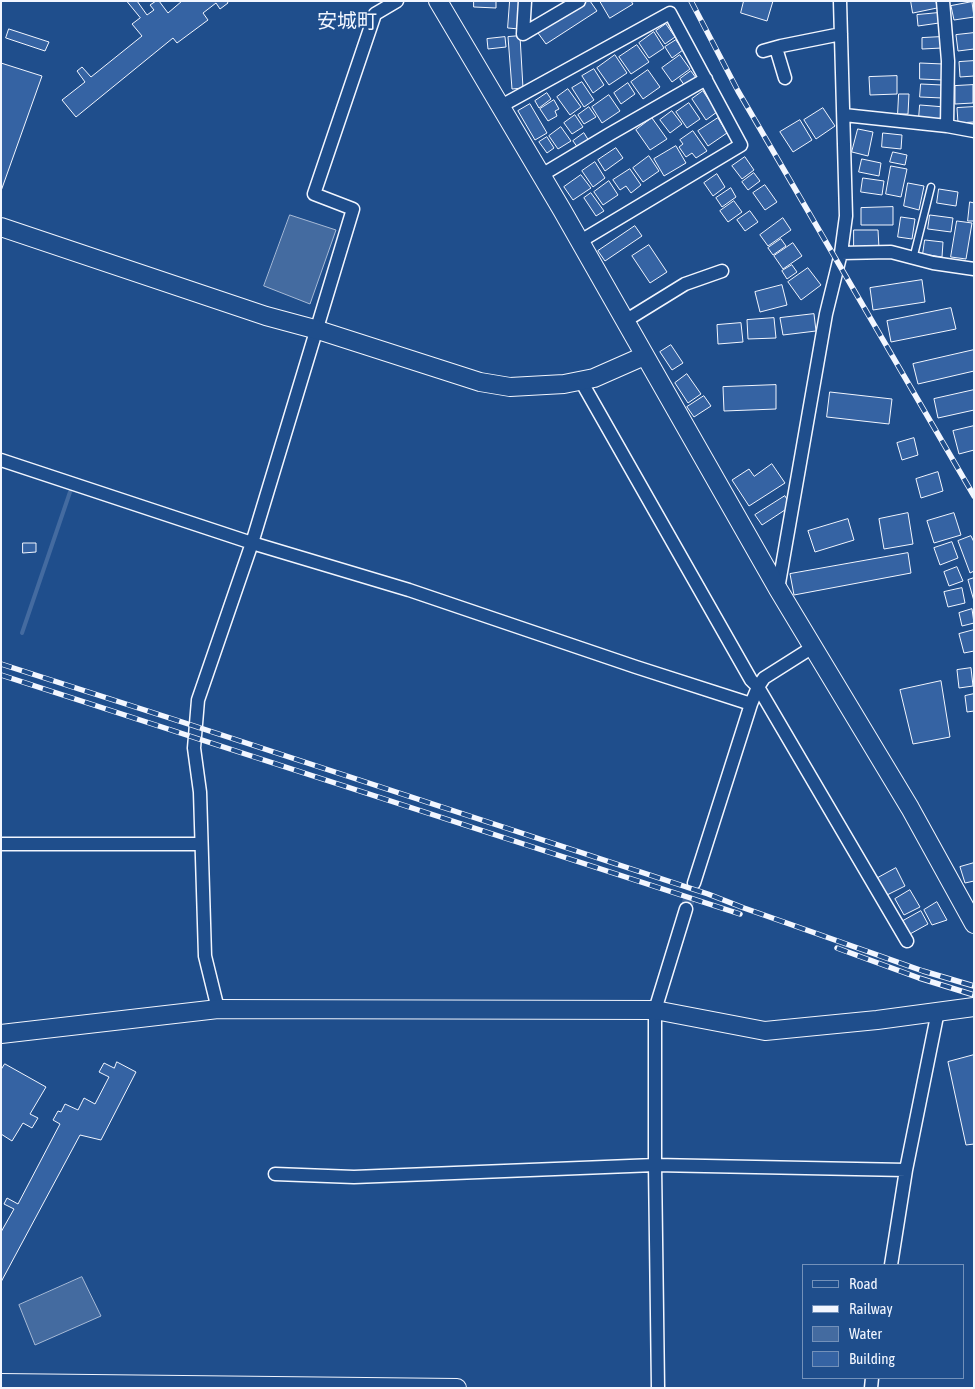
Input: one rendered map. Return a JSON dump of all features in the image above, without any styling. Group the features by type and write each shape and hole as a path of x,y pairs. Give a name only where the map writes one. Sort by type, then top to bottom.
{"street":[{"path":"218,1009 205,956 200,792 194,748 198,700 252,543 318,330 353,209 314,194 375,14 397,1"},
{"path":"438,1 501,106 778,589 910,808 974,924"},
{"path":"526,1 524,34 579,1"},
{"path":"778,589 826,314 841,253 846,216 840,1"},
{"path":"943,1 948,61 948,126"},
{"path":"501,106 670,13 741,145 579,242"},
{"path":"785,78 769,49 841,34"},
{"path":"540,176 706,79"},
{"path":"844,115 948,126 974,131"},
{"path":"1,228 266,316 318,330 480,382 510,387 564,384 594,378 644,356"},
{"path":"841,253 891,252 933,264 974,269"},
{"path":"625,321 685,284 722,271"},
{"path":"582,380 751,680 758,687 907,941"},
{"path":"1,460 252,543 409,590 636,668 751,704"},
{"path":"694,883 758,687 764,678 813,647"},
{"path":"1,844 201,844"},
{"path":"658,1388 655,1010 686,909"},
{"path":"1,1034 218,1009 655,1010 765,1031 877,1020 974,1007"},
{"path":"890,1264 906,1170 938,1012"},
{"path":"275,1174 354,1177 655,1165 906,1170"},
{"path":"1,1383 457,1388"}],"lane":[{"path":"913,259 931,187"}],"water":[{"path":"290,215 336,230 310,304 264,286"},
{"path":"82,1277 101,1316 35,1345 19,1305"}],"building":[{"path":"127,1 137,1 147,15 154,10 150,5 156,1 159,1 168,13 182,1 227,1 228,3 220,9 216,3 203,13 208,20 177,43 173,38 76,117 62,100 85,82 77,71 82,67 91,77 142,36 132,24 140,18"},
{"path":"474,1 496,1 496,8 474,7"},
{"path":"510,1 522,1 519,29 508,28"},
{"path":"586,1 590,1 597,11 546,44 538,33"},
{"path":"600,1 631,1 633,4 610,18"},
{"path":"744,1 773,1 767,21 741,13"},
{"path":"911,1 936,1 937,8 913,13"},
{"path":"972,2 974,17 954,20 951,6"},
{"path":"938,13 939,23 918,26 917,15"},
{"path":"666,24 675,37 665,44 656,31"},
{"path":"9,29 49,42 45,51 6,38"},
{"path":"654,32 664,48 649,58 639,43"},
{"path":"974,33 974,49 958,51 956,35"},
{"path":"520,36 523,88 512,89 508,37"},
{"path":"505,37 506,47 488,49 487,39"},
{"path":"941,37 942,48 922,49 922,38"},
{"path":"676,40 683,50 672,58 665,47"},
{"path":"637,45 649,62 631,74 619,57"},
{"path":"615,55 627,73 609,85 597,68"},
{"path":"680,55 690,69 672,82 662,68"},
{"path":"974,61 974,76 960,77 959,62"},
{"path":"1,63 42,76 1,191"},
{"path":"920,63 943,64 943,80 920,79"},
{"path":"594,69 604,85 593,93 582,76"},
{"path":"648,70 660,87 643,99 631,82"},
{"path":"691,71 696,78 685,86 680,79"},
{"path":"897,76 897,94 870,95 869,77"},
{"path":"582,82 594,100 584,107 572,88"},
{"path":"628,83 635,94 621,104 614,93"},
{"path":"921,84 942,85 942,98 920,97"},
{"path":"973,85 973,103 955,104 955,86"},
{"path":"568,89 581,107 570,115 557,97"},
{"path":"703,91 717,112 706,120 692,99"},
{"path":"547,93 551,99 539,108 535,101"},
{"path":"899,94 909,94 908,114 898,114"},
{"path":"609,95 620,111 602,123 592,107"},
{"path":"554,100 559,109 555,111 557,116 548,121 540,109"},
{"path":"689,103 700,119 687,128 676,112"},
{"path":"530,104 547,133 535,140 518,111"},
{"path":"920,105 945,107 943,120 919,118"},
{"path":"589,107 596,117 584,124 578,115"},
{"path":"974,107 974,122 958,123 957,108"},
{"path":"823,108 835,126 816,139 804,120"},
{"path":"672,111 682,124 670,133 660,120"},
{"path":"575,115 583,127 572,134 564,123"},
{"path":"652,118 667,139 650,150 636,130"},
{"path":"718,118 727,133 708,146 698,131"},
{"path":"800,120 812,140 793,152 780,132"},
{"path":"561,127 571,141 558,149 549,136"},
{"path":"858,129 873,132 868,156 852,152"},
{"path":"693,131 707,151 696,158 692,153 686,157 679,147 683,144 680,140"},
{"path":"584,133 589,141 578,148 573,141"},
{"path":"883,133 902,135 901,149 882,147"},
{"path":"547,137 554,148 547,153 539,142"},
{"path":"676,146 686,163 664,176 654,159"},
{"path":"616,148 623,158 605,171 598,160"},
{"path":"893,152 907,155 905,165 890,162"},
{"path":"649,156 659,171 643,182 633,168"},
{"path":"745,157 754,170 742,179 732,166"},
{"path":"862,159 881,163 879,176 859,172"},
{"path":"595,162 605,178 593,187 582,171"},
{"path":"891,166 907,169 901,197 886,194"},
{"path":"630,169 641,185 631,193 626,186 620,190 613,180"},
{"path":"754,173 760,181 748,190 742,182"},
{"path":"717,174 725,187 713,196 704,183"},
{"path":"581,175 591,188 573,200 564,187"},
{"path":"863,178 884,181 882,195 861,192"},
{"path":"609,181 618,195 603,205 594,192"},
{"path":"908,183 924,186 919,210 904,206"},
{"path":"765,185 777,202 765,210 753,193"},
{"path":"731,188 736,197 722,207 716,198"},
{"path":"939,189 958,192 956,206 937,203"},
{"path":"591,193 604,211 596,216 584,198"},
{"path":"734,201 742,212 728,222 720,211"},
{"path":"970,202 974,203 974,221 968,221"},
{"path":"893,207 893,225 861,225 861,208"},
{"path":"750,211 758,222 745,231 737,220"},
{"path":"930,215 953,218 951,232 928,229"},
{"path":"901,217 915,219 912,239 898,237"},
{"path":"783,218 791,230 768,246 760,235"},
{"path":"957,221 972,223 966,259 951,257"},
{"path":"635,226 642,236 605,261 598,251"},
{"path":"854,230 878,230 879,248 854,248"},
{"path":"781,239 786,246 773,255 768,248"},
{"path":"925,240 943,242 942,257 923,254"},
{"path":"793,243 802,256 783,269 774,256"},
{"path":"649,245 667,272 650,283 632,256"},
{"path":"792,265 797,272 787,279 782,271"},
{"path":"808,268 821,285 801,300 788,282"},
{"path":"922,280 925,302 873,310 870,288"},
{"path":"782,285 787,305 760,312 755,292"},
{"path":"951,308 956,329 891,342 887,321"},
{"path":"814,314 816,331 783,335 780,318"},
{"path":"774,318 776,338 748,339 747,320"},
{"path":"741,323 743,342 718,344 717,325"},
{"path":"671,345 683,363 672,370 660,352"},
{"path":"974,350 974,371 918,384 913,364"},
{"path":"687,374 701,394 688,403 675,383"},
{"path":"776,385 776,409 724,411 723,387"},
{"path":"974,390 974,410 938,418 934,399"},
{"path":"830,392 892,399 889,424 827,417"},
{"path":"704,396 711,406 694,417 687,407"},
{"path":"974,426 974,450 959,454 953,431"},
{"path":"914,438 918,455 902,460 897,443"},
{"path":"772,464 785,483 749,506 732,480 749,469 754,476"},
{"path":"938,472 943,491 921,498 916,479"},
{"path":"785,496 791,506 762,525 755,515"},
{"path":"908,513 913,544 884,549 879,519"},
{"path":"954,513 961,535 934,543 927,521"},
{"path":"848,519 854,540 815,552 808,531"},
{"path":"971,536 974,542 974,571 970,573 958,541"},
{"path":"952,542 958,558 940,565 934,548"},
{"path":"23,543 36,543 36,552 23,553"},
{"path":"908,553 911,573 794,595 790,574"},
{"path":"957,567 963,581 949,586 944,572"},
{"path":"974,578 974,601 968,580"},
{"path":"962,588 965,603 948,607 944,592"},
{"path":"972,609 974,623 962,626 959,613"},
{"path":"974,630 974,651 964,653 959,634"},
{"path":"971,668 973,686 959,688 957,670"},
{"path":"941,681 950,737 913,744 900,690"},
{"path":"974,694 974,711 967,712 965,696"},
{"path":"974,863 974,881 965,883 960,867"},
{"path":"896,868 905,886 885,896 876,879"},
{"path":"910,890 920,907 904,915 895,899"},
{"path":"937,902 947,920 932,925 924,910"},
{"path":"921,911 928,924 910,934 903,921"},
{"path":"974,1055 974,1144 966,1145 948,1062"},
{"path":"117,1062 136,1072 101,1140 80,1135 1,1282 1,1232 14,1209 4,1204 7,1198 18,1204 60,1124 53,1120 58,1111 61,1112 65,1104 78,1110 84,1098 95,1104 109,1077 99,1072 104,1063 114,1068"},
{"path":"5,1064 46,1087 30,1114 38,1118 32,1128 23,1123 12,1141 1,1134 1,1070"}],"waterway":[{"path":"22,633 70,492"}],"tunnel":[{"path":"686,909 694,883"}],"railway":[{"path":"691,1 738,91 974,496"},
{"path":"1,664 708,894 923,971 974,986"},
{"path":"1,675 740,914"},
{"path":"837,948 919,978 974,995"}],"district":[{"name":"安城町","path":"347,22"}]}
